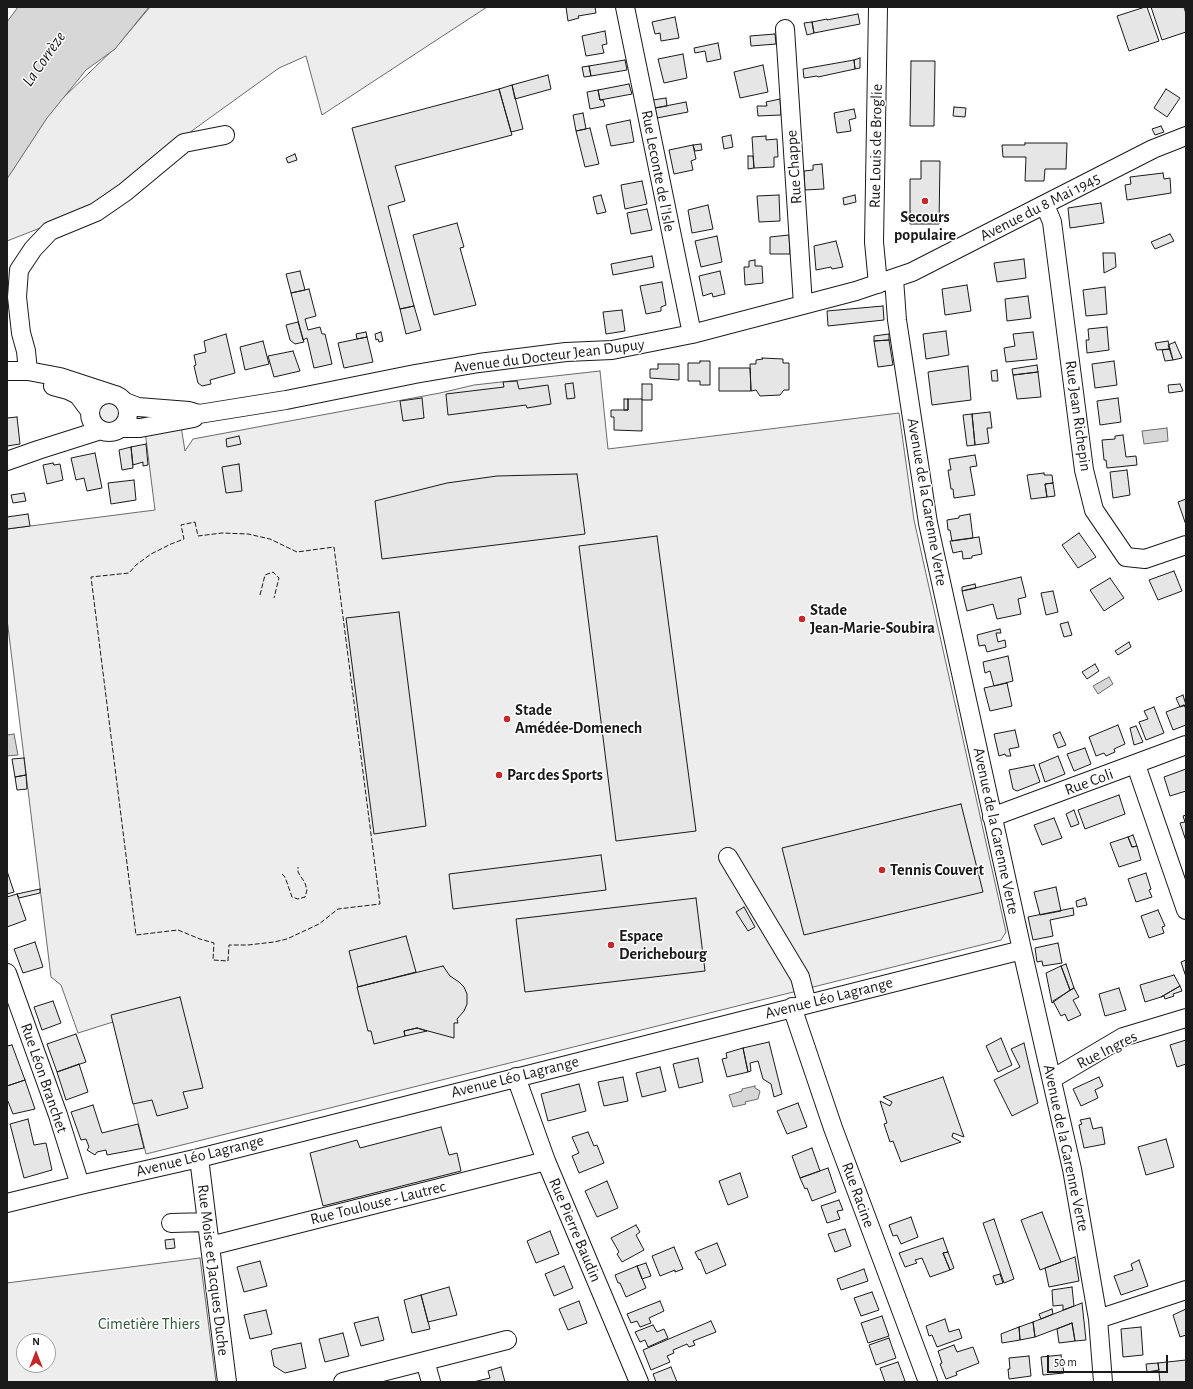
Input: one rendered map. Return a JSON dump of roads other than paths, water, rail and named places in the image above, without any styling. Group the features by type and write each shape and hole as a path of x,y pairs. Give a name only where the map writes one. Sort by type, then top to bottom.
{"street":[{"name":"Rue Leconte de l'Isle","path":"625,7 692,334"},
{"name":"Rue Louis de Broglie","path":"878,7 874,242 886,282"},
{"name":"Rue Chappe","path":"786,29 803,305"},
{"path":"28,372 26,351 21,333 17,297 19,270 33,249 50,231 96,212 119,196 184,143 225,135"},
{"name":"Avenue du 8 Mai 1945","path":"886,282 912,272 1153,149 1186,136"},
{"name":"Rue Jean Richepin","path":"1045,205 1052,222 1084,470 1094,510 1126,557 1145,559 1186,545"},
{"name":"Avenue du Docteur Jean Dupuy","path":"7,371 28,372 60,377 81,383 138,407 189,411 199,414 286,400 415,374 479,363 566,352 612,350 692,334 886,282"},
{"name":"Avenue de la Garenne Verte","path":"886,282 898,320 928,523 992,817 1072,1169 1098,1319 1104,1382"},
{"path":"7,377 68,390 78,395 90,412 92,422 101,430"},
{"path":"7,461 101,430 111,432 121,428 127,419 128,413 127,407 118,398 100,396 92,406 90,412"},
{"name":"Avenue du Docteur Jean Dupuy","path":"121,428 140,428 192,419 199,414"},
{"name":"Rue Coli","path":"992,817 1186,746"},
{"path":"1136,765 1186,910"},
{"name":"Rue Racine","path":"728,857 800,977 799,1006 833,1128 928,1382"},
{"name":"Avenue Léo Lagrange","path":"7,1203 199,1158 1022,950"},
{"name":"Rue Léon Branchet","path":"7,973 58,1115 80,1185"},
{"name":"Rue Ingres","path":"1052,1079 1123,1037 1186,1018"},
{"name":"Rue Pierre Baudin","path":"516,1077 546,1161 639,1382"},
{"name":"Rue Moise et Jacques Duche","path":"199,1158 227,1382"},
{"name":"Rue Toulouse - Lautrec","path":"210,1246 546,1161"},
{"path":"171,1223 207,1222"},
{"path":"1098,1319 1186,1290"},
{"path":"343,1382 507,1340"},
{"path":"425,1361 431,1382"}],"water":[{"name":"La Corrèze","path":"18,7 149,7 115,49 86,70 47,118 7,179 7,22"},
{"path":"1167,428 1168,441 1144,444 1142,431"},
{"path":"1109,677 1113,684 1098,694 1093,686"},
{"path":"14,734 18,755 7,756 7,735"},
{"path":"755,1086 755,1088 760,1091 758,1099 733,1107 729,1095 742,1091 742,1089"}],"place":[{"name":"Secours populaire","path":"925,201"},
{"name":"Stade Jean-Marie-Soubira","path":"802,619"},
{"name":"Stade Amédée-Domenech","path":"507,719"},
{"name":"Parc des Sports","path":"499,775"},
{"name":"Tennis Couvert","path":"882,870"},
{"name":"Espace Derichebourg","path":"611,945"}],"park label":[{"name":"Cimetière Thiers","path":"149,1324"}]}
